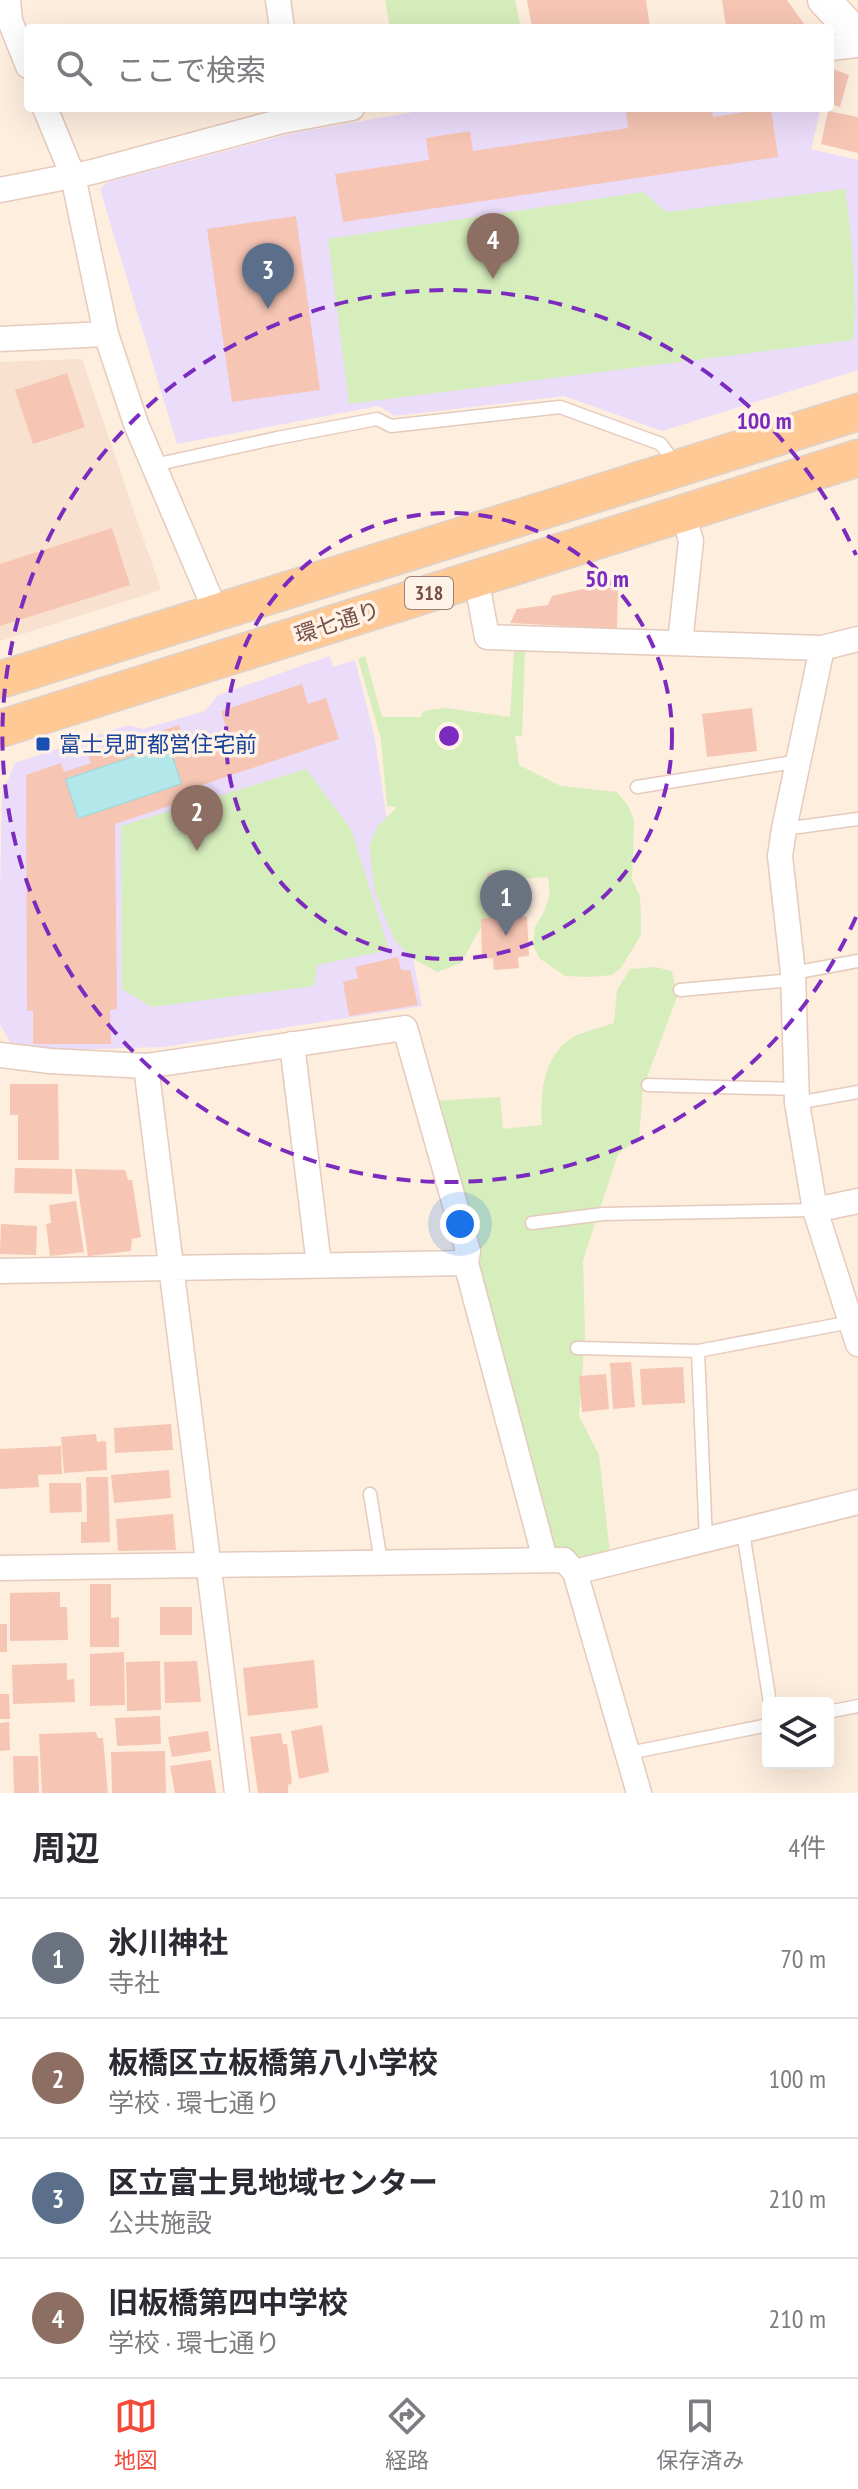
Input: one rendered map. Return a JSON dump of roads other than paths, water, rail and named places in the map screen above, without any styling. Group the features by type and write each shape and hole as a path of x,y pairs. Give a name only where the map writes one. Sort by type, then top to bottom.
{"main road":[{"name":"環七通り","path":"0,680 858,412"},
{"name":"環七通り","path":"0,729 858,458"}],"street":[{"path":"278,0 281,24"},
{"path":"824,0 858,36"},
{"path":"6,15 24,57"},
{"path":"834,48 858,45"},
{"path":"47,112 73,176 106,334 136,424 216,612"},
{"path":"0,190 73,176 295,113"},
{"path":"0,339 106,334"},
{"path":"680,643 691,541 683,513"},
{"path":"476,578 487,637 822,648 858,639"},
{"path":"822,648 780,856 793,976 796,1096 815,1210 854,1333"},
{"path":"0,1055 146,1066 405,1028 468,1251 466,1263 545,1559"},
{"path":"292,1044 319,1265"},
{"path":"146,1066 237,1793"},
{"path":"815,1210 858,1201"},
{"path":"0,1271 466,1263"},
{"path":"575,1572 858,1502"},
{"path":"0,1568 564,1560 575,1572 639,1793"}],"lane":[{"path":"154,465 377,419 391,426 560,407 661,444 677,468"},
{"path":"637,787 800,761"},
{"path":"784,829 858,819"},
{"path":"680,990 793,976 858,961"},
{"path":"648,1085 796,1096 858,1092"},
{"path":"532,1223 603,1214 815,1210"},
{"path":"577,1348 698,1351 854,1333"},
{"path":"698,1351 706,1541"},
{"path":"370,1494 381,1562"},
{"path":"743,1532 769,1697"},
{"path":"834,1711 858,1706"},
{"path":"629,1753 762,1726"}],"water":[{"path":"169,744 182,784 78,819 65,779"}],"place":[{"name":"旧板橋第四中学校","path":"493,279"},
{"name":"区立富士見地域センター","path":"268,309"},
{"name":"富士見町都営住宅前","path":"43,744"},
{"name":"板橋区立板橋第八小学校","path":"197,851"},
{"name":"氷川神社","path":"506,936"}]}
